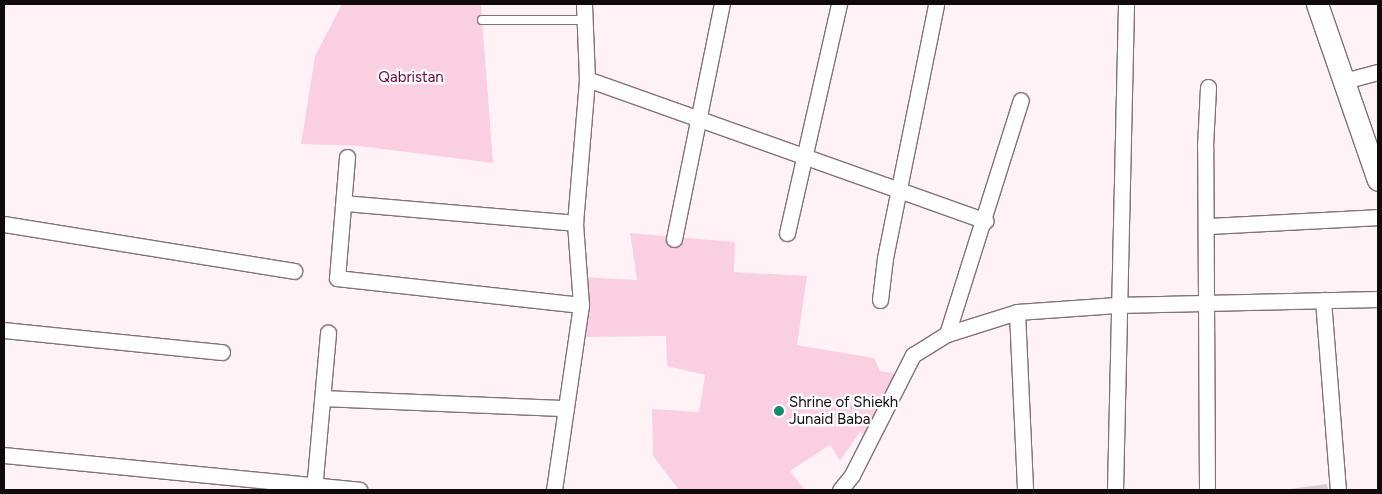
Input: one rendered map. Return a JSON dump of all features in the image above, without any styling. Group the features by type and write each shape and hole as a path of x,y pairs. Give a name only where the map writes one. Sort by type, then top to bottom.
{"street":[{"path":"554,490 581,305 575,223 587,79 584,4"},
{"path":"674,239 722,4"},
{"path":"786,233 839,4"},
{"path":"880,300 898,190 936,4"},
{"path":"1115,490 1117,305 1126,4"},
{"path":"1317,4 1378,180"},
{"path":"1344,81 1378,72"},
{"path":"587,79 698,121 804,156 985,221"},
{"path":"1208,87 1208,490"},
{"path":"948,334 985,221 1021,100"},
{"path":"347,157 337,278 581,305"},
{"path":"344,203 575,223"},
{"path":"1207,226 1378,217"},
{"path":"4,224 294,271"},
{"path":"840,490 852,475 913,355 948,334 1017,312 1117,305 1207,305 1378,298"},
{"path":"1323,300 1338,490"},
{"path":"1017,312 1025,490"},
{"path":"4,330 222,352"},
{"path":"315,488 328,333"},
{"path":"322,398 566,408"},
{"path":"4,455 315,488 359,490"}],"lane":[{"path":"482,20 584,20"}],"green space":[{"name":"Qabristan","path":"342,4 481,4 493,163 359,146 301,144 315,56"},
{"path":"630,233 735,242 734,272 807,276 797,345 874,358 880,371 903,375 870,439 860,432 840,461 830,445 790,471 805,490 679,490 653,456 652,409 699,412 705,375 667,366 666,336 583,337 582,277 637,280"}],"building":[{"path":"1327,484 1328,490 1290,490 1290,489"}],"place":[{"name":"Shrine of Shiekh Junaid Baba","path":"779,411"}]}
